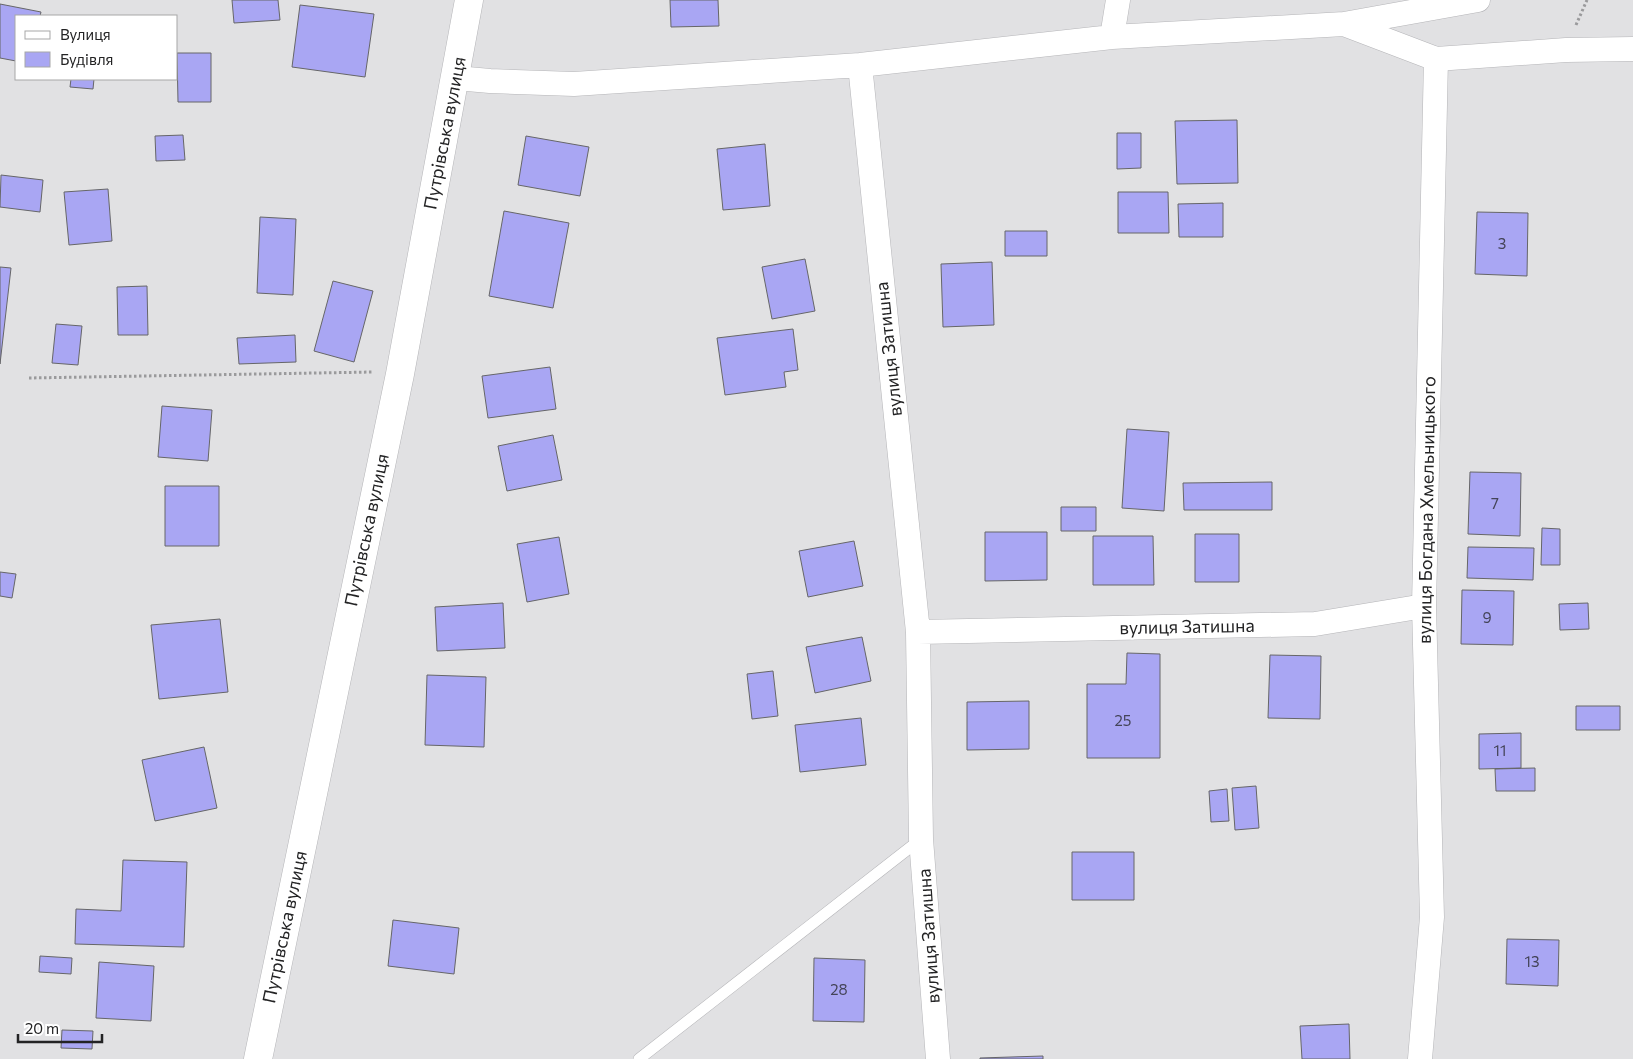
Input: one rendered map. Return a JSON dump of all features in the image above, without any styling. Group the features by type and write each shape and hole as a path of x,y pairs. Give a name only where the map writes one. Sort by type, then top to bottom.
{"main road":[{"name":"Путрівська вулиця","path":"258,1059 400,374 469,0"}],"street":[{"path":"1112,37 1118,0"},
{"path":"456,78 574,84 860,65 1112,37 1344,24 1478,0"},
{"path":"1344,24 1436,59 1566,50 1633,50"},
{"name":"вулиця Богдана Хмельницького","path":"1420,1059 1432,917 1424,606 1436,59"},
{"name":"вулиця Затишна","path":"860,65 918,632 921,839 938,1059"},
{"name":"вулиця Затишна","path":"918,632 1315,624 1424,606"}],"lane":[{"path":"639,1059 921,839"}],"path":[{"path":"29,378 382,372 400,374"}],"building":[{"path":"232,0 278,0 280,20 234,23"},
{"path":"670,0 718,0 719,26 671,27"},
{"path":"0,4 41,12 40,15 15,15 15,61 0,58"},
{"path":"300,5 374,14 365,77 292,67"},
{"path":"178,53 211,53 211,102 178,102"},
{"path":"71,80 94,80 93,89 70,87"},
{"path":"1237,120 1238,183 1177,184 1175,121"},
{"path":"1117,133 1141,133 1141,168 1117,169"},
{"path":"183,135 185,160 156,161 155,136"},
{"path":"526,136 589,147 580,196 518,185"},
{"path":"765,144 770,206 723,210 717,149"},
{"path":"1,175 43,180 40,212 0,207"},
{"path":"108,189 112,241 69,245 64,192"},
{"path":"1118,192 1168,192 1169,233 1118,233"},
{"path":"1223,203 1223,237 1179,237 1178,204"},
{"path":"504,211 569,223 553,308 489,296"},
{"path":"1477,212 1528,213 1527,276 1475,274"},
{"path":"260,217 296,219 293,295 257,293"},
{"path":"1005,231 1047,231 1047,256 1005,256"},
{"path":"805,259 815,311 772,319 762,267"},
{"path":"992,262 994,325 943,327 941,264"},
{"path":"0,267 11,268 0,364"},
{"path":"333,281 373,291 354,362 314,351"},
{"path":"147,286 148,335 118,335 117,287"},
{"path":"56,324 82,326 78,365 52,363"},
{"path":"793,329 798,370 784,372 786,387 725,395 717,338"},
{"path":"295,335 296,362 239,364 237,338"},
{"path":"550,367 556,409 488,418 482,376"},
{"path":"162,406 212,410 208,461 158,457"},
{"path":"1127,429 1169,432 1164,511 1122,508"},
{"path":"553,435 562,480 507,491 498,446"},
{"path":"1470,472 1521,473 1520,536 1468,534"},
{"path":"1272,482 1272,510 1184,510 1183,483"},
{"path":"165,486 219,486 219,546 165,546"},
{"path":"1061,507 1096,507 1096,531 1061,531"},
{"path":"1542,528 1560,529 1560,565 1541,565"},
{"path":"985,532 1047,532 1047,580 985,581"},
{"path":"1195,534 1239,534 1239,582 1195,582"},
{"path":"1093,536 1153,536 1154,585 1093,585"},
{"path":"559,537 569,594 527,602 517,544"},
{"path":"854,541 863,586 808,597 799,551"},
{"path":"1468,547 1534,548 1533,580 1467,578"},
{"path":"0,572 16,574 12,598 0,596"},
{"path":"1462,590 1514,591 1513,645 1461,644"},
{"path":"503,603 505,648 437,651 435,607"},
{"path":"1588,603 1589,629 1560,630 1559,604"},
{"path":"220,619 228,692 159,699 151,625"},
{"path":"862,637 871,681 815,693 806,647"},
{"path":"1127,653 1160,654 1160,758 1087,758 1087,684 1126,684"},
{"path":"1270,655 1321,656 1320,719 1268,718"},
{"path":"773,671 778,716 752,719 747,674"},
{"path":"427,675 486,677 484,747 425,745"},
{"path":"1029,701 1029,749 967,750 967,702"},
{"path":"1576,706 1620,706 1620,730 1576,730"},
{"path":"861,718 866,765 800,772 795,725"},
{"path":"1521,733 1521,768 1479,769 1479,734"},
{"path":"204,747 217,808 155,821 142,760"},
{"path":"1535,768 1535,791 1496,791 1495,769"},
{"path":"1256,786 1259,828 1235,830 1232,788"},
{"path":"1227,789 1229,821 1211,822 1209,791"},
{"path":"1072,852 1134,852 1134,900 1072,900"},
{"path":"123,860 187,862 184,947 75,944 76,909 121,911"},
{"path":"393,920 459,928 454,974 388,966"},
{"path":"1507,939 1559,940 1558,986 1506,984"},
{"path":"40,956 72,958 71,974 39,972"},
{"path":"814,958 865,960 864,1022 813,1021"},
{"path":"99,962 154,966 151,1021 96,1018"},
{"path":"1349,1024 1350,1059 1302,1059 1300,1026"},
{"path":"62,1030 93,1031 92,1049 61,1048"},
{"path":"1043,1056 1043,1059 980,1059 980,1058"}]}
